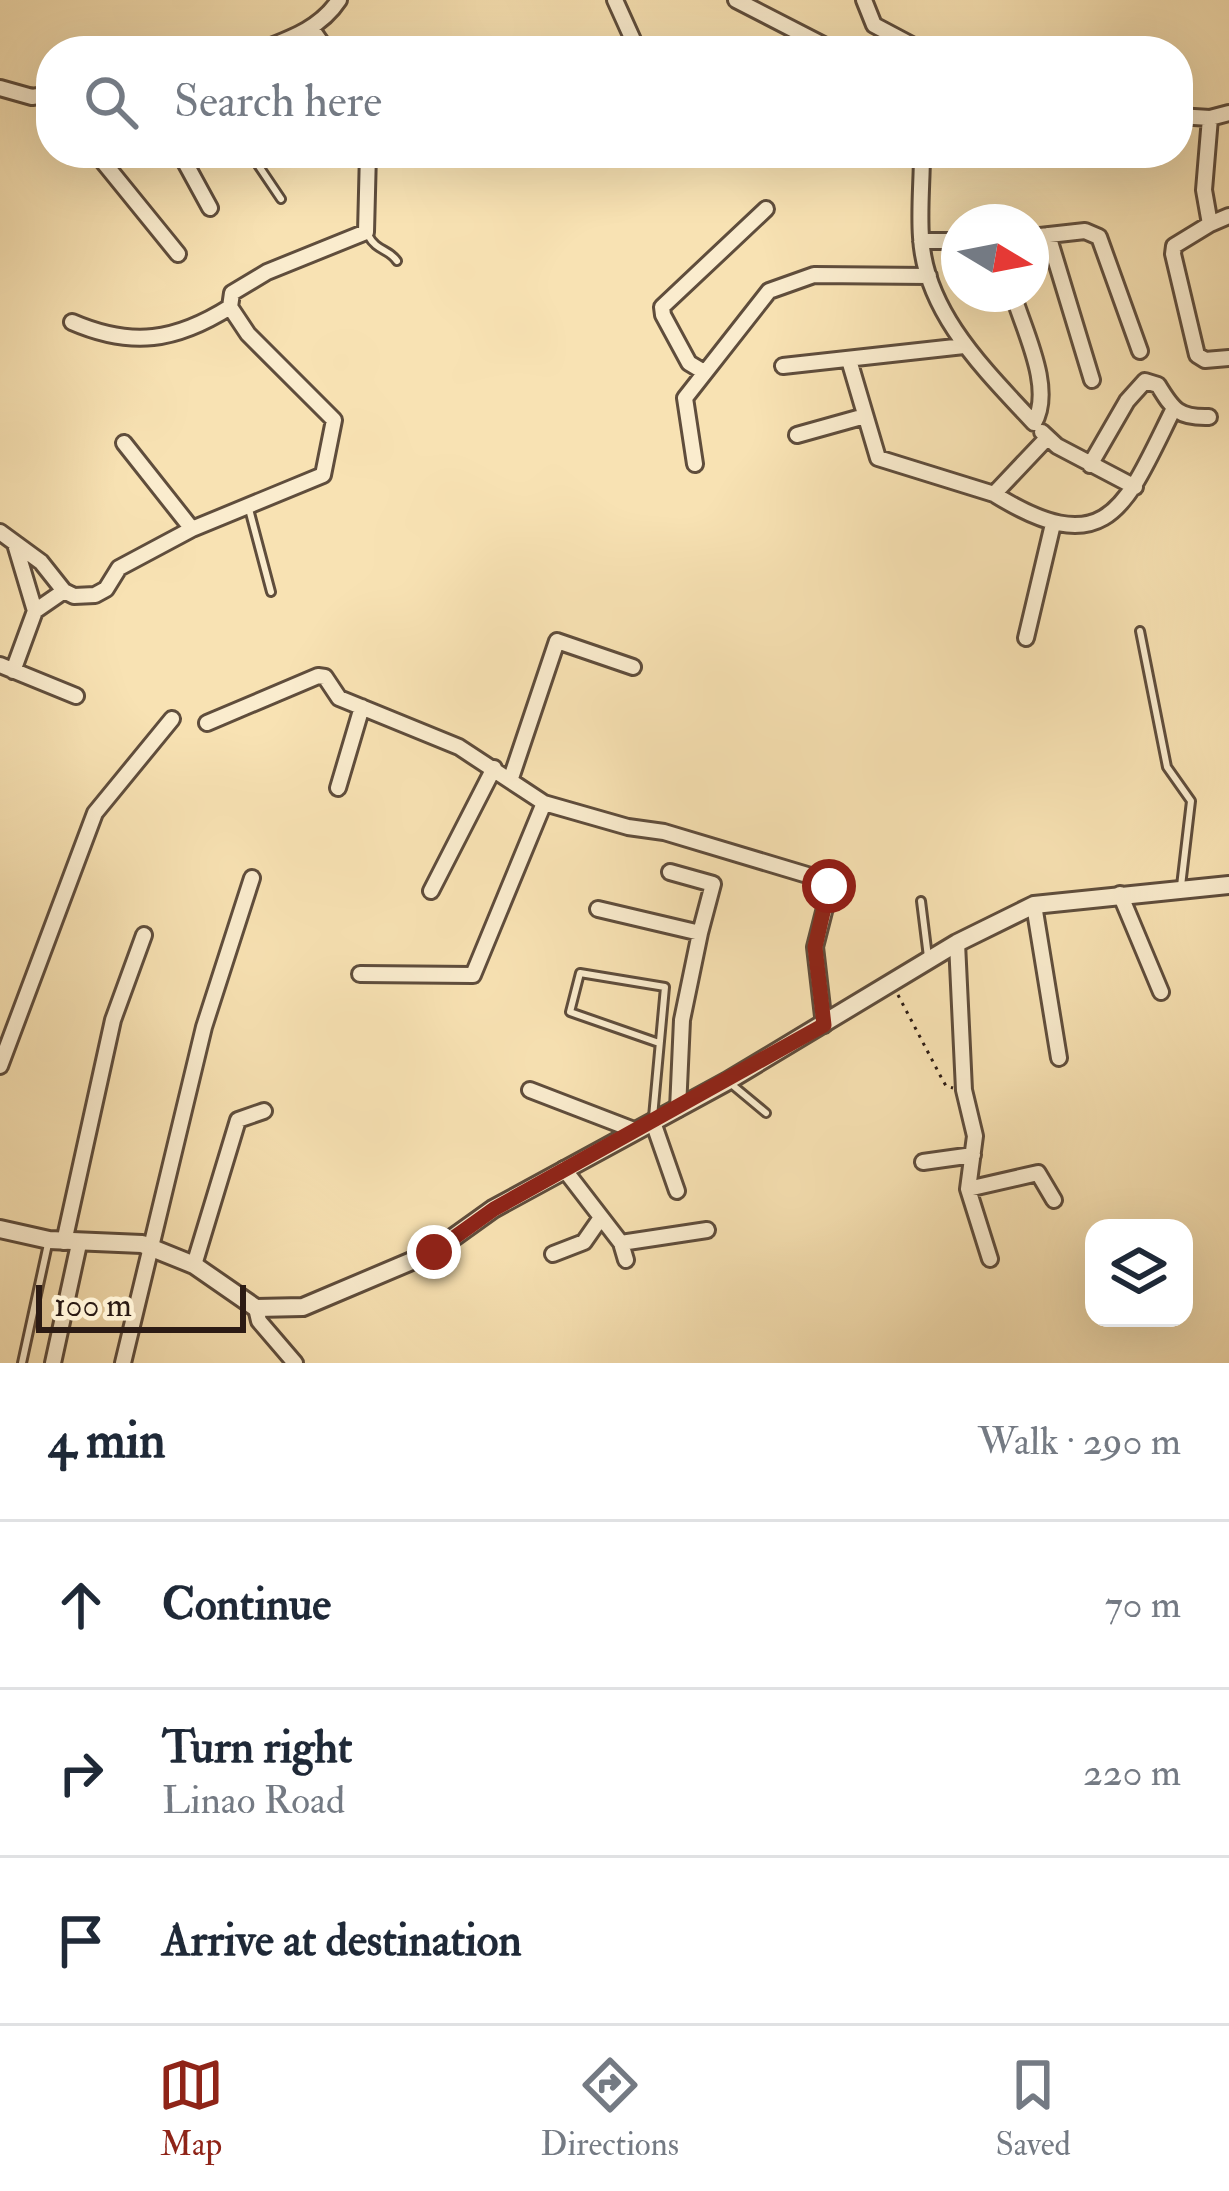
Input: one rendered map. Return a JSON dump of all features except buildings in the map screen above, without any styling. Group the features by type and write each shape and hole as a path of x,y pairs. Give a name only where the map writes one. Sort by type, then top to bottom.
{"street":[{"path":"294,36 331,13 339,0"},
{"path":"615,0 631,36"},
{"path":"736,0 806,36"},
{"path":"864,0 874,25 894,36"},
{"path":"311,28 317,36"},
{"path":"0,88 36,96"},
{"path":"1193,117 1229,112"},
{"path":"1210,118 1204,190 1210,224"},
{"path":"108,168 178,254"},
{"path":"188,168 210,208"},
{"path":"0,532 40,562 62,588 74,596 95,596 106,590 119,568 192,529 323,475 334,420 248,334 230,307 232,293 267,272 366,232 368,168"},
{"path":"922,168 921,241 929,275 964,346 1047,438 1135,487"},
{"path":"704,372 689,363 662,308 766,208"},
{"path":"1229,216 1174,246 1173,254 1197,355 1205,360 1229,358"},
{"path":"1049,235 1085,231 1100,237 1140,351"},
{"path":"1049,238 1092,380"},
{"path":"921,241 941,241"},
{"path":"695,464 685,400 770,291 814,274 929,275"},
{"path":"72,322 103,336 174,336 230,307"},
{"path":"1018,312 1042,390 1041,411 1034,423"},
{"path":"784,366 964,346"},
{"path":"849,361 878,458 994,494 1053,524 1093,525 1118,509 1135,487 1173,410"},
{"path":"1090,465 1127,401 1145,381 1158,386 1184,418 1209,417"},
{"path":"797,435 865,416"},
{"path":"994,494 1047,438"},
{"path":"124,443 192,529"},
{"path":"1026,638 1053,524"},
{"path":"16,544 35,611"},
{"path":"27,578 62,588"},
{"path":"62,588 35,611 7,668 76,696"},
{"path":"511,778 557,641 633,667"},
{"path":"207,723 318,676 327,679 334,695 459,747 544,803 664,832 826,882 829,892 815,947 824,1025"},
{"path":"338,788 362,707"},
{"path":"0,1066 95,813 172,719"},
{"path":"431,891 494,768"},
{"path":"360,974 473,975 544,803"},
{"path":"670,872 713,884 682,1020 678,1109"},
{"path":"124,1363 218,975 252,878"},
{"path":"0,1228 64,1242 150,1246 194,1265 256,1308 303,1306 434,1252 494,1209 728,1081 957,943 1034,905 1229,885"},
{"path":"1120,894 1161,992"},
{"path":"1034,905 1059,1058"},
{"path":"598,909 700,932"},
{"path":"53,1363 64,1242 113,1020 144,935"},
{"path":"957,943 964,1090 975,1136 968,1189 990,1259"},
{"path":"530,1090 634,1130"},
{"path":"194,1265 238,1120 264,1111"},
{"path":"653,1122 677,1191"},
{"path":"923,1162 973,1155"},
{"path":"564,1169 621,1243 626,1260"},
{"path":"968,1189 1036,1173 1054,1200"},
{"path":"553,1254 584,1242 600,1219"},
{"path":"621,1243 707,1230"},
{"path":"256,1308 259,1321 295,1363"}],"lane":[{"path":"260,168 281,199"},
{"path":"366,232 378,250 397,261"},
{"path":"248,506 271,592"},
{"path":"1140,631 1167,767 1191,801 1181,889"},
{"path":"921,901 929,960"},
{"path":"653,1122 664,987 580,973 570,1012 658,1043"},
{"path":"728,1081 766,1113"},
{"path":"22,1363 64,1242"}],"path":[{"path":"892,982 946,1086 964,1090"}],"route":[{"path":"434,1252 494,1209 824,1025 815,947 829,886"}]}
